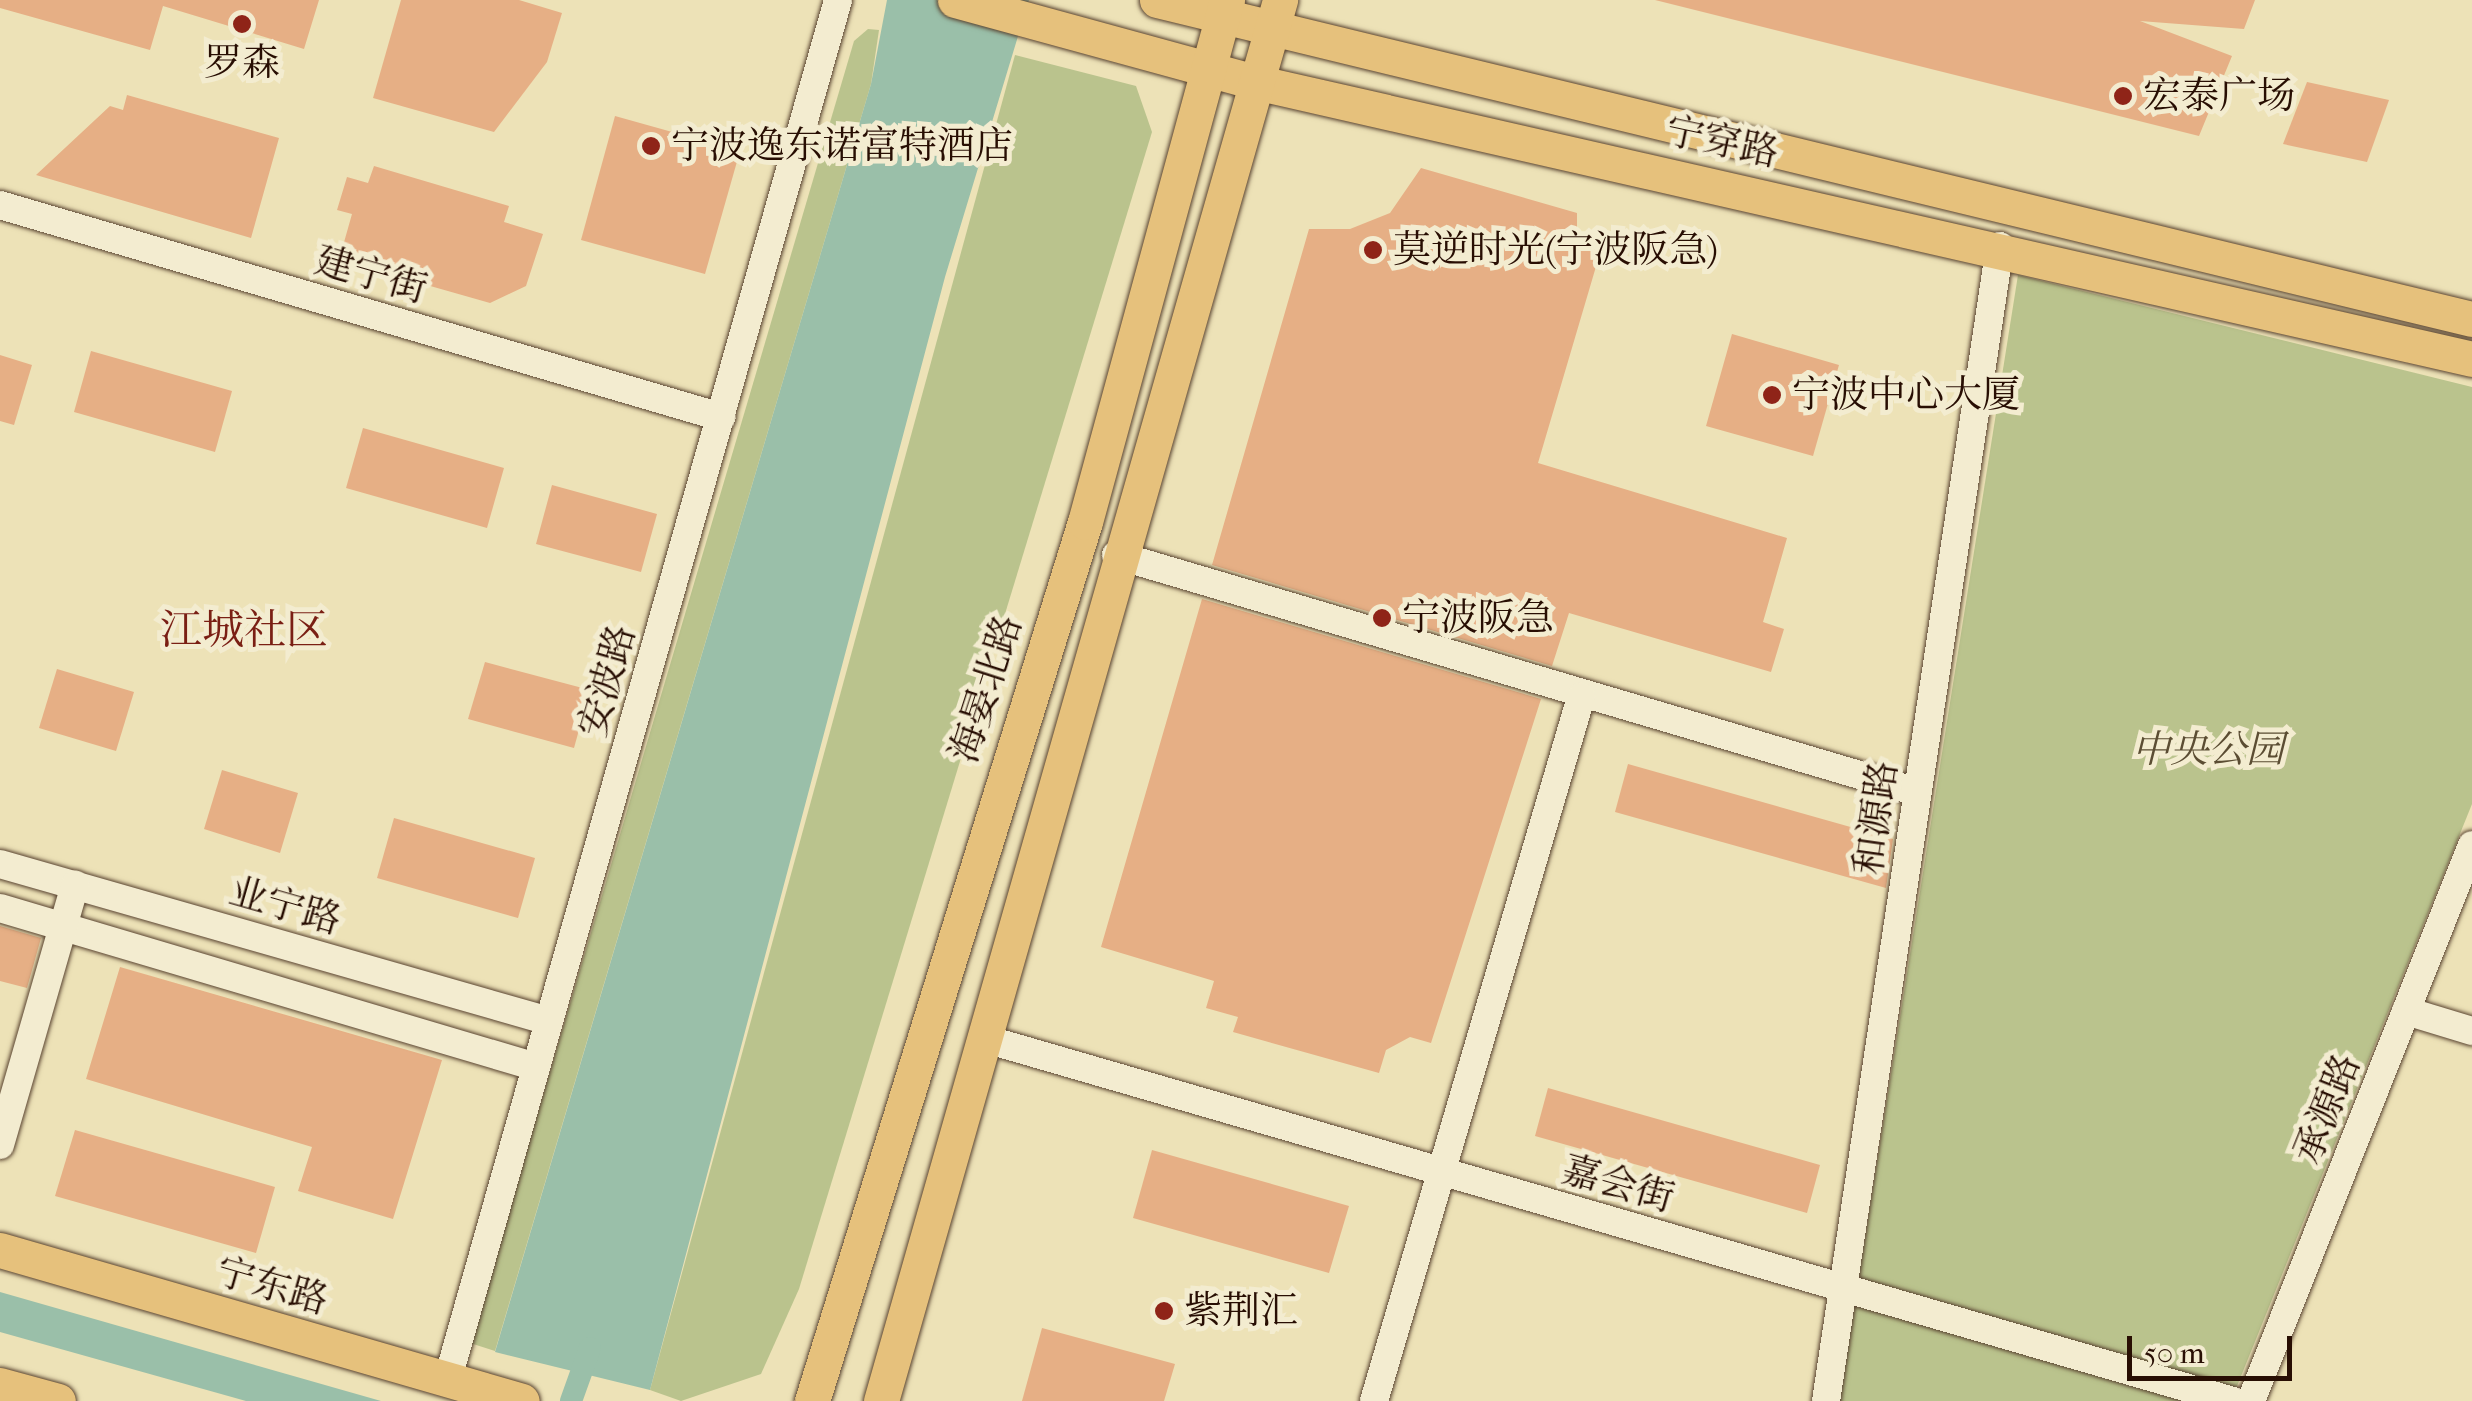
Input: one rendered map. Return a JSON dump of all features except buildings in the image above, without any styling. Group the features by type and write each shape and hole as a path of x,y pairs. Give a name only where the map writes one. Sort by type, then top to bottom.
{"main road":[{"name":"宁穿路","path":"955,0 1255,82 2000,246 2472,359"},
{"name":"宁穿路","path":"1157,0 1276,14 2472,320"},
{"name":"海晏北路","path":"812,1401 1085,522 1225,8"},
{"path":"881,1401 1116,556 1276,14"},
{"name":"宁东路","path":"0,1250 511,1398"},
{"path":"0,1384 58,1401"}],"street":[{"name":"安波路","path":"447,1382 838,0"},
{"name":"建宁街","path":"0,205 721,417"},
{"name":"和源路","path":"1826,1401 2000,246"},
{"path":"1116,556 1581,697 1918,792"},
{"path":"1374,1401 1581,697"},
{"name":"承源路","path":"2251,1401 2472,845"},
{"name":"业宁路","path":"0,864 550,1021"},
{"path":"0,1145 75,885"},
{"path":"0,908 536,1067"},
{"path":"2406,1011 2472,1031"},
{"name":"嘉会街","path":"982,1038 2233,1401"}],"green space":[{"path":"868,29 879,30 871,84 495,1351 470,1343 854,41"},
{"path":"1015,55 1136,86 1152,132 799,1289 761,1374 681,1401 650,1390"},
{"name":"中央公园","path":"2018,275 2472,387 2472,804 2231,1401 1839,1401"}],"shaded area":[{"path":"887,0 1029,0 945,277 650,1390 495,1352 871,84"},
{"path":"0,1292 381,1401 246,1401 0,1332"}],"waterway":[{"path":"571,1401 590,1348"}],"place":[{"name":"罗森","path":"242,24"},
{"name":"宏泰广场","path":"2123,96"},
{"name":"宁波逸东诺富特酒店","path":"651,146"},
{"name":"莫逆时光(宁波阪急)","path":"1373,250"},
{"name":"宁波中心大厦","path":"1772,395"},
{"name":"宁波阪急","path":"1382,618"},
{"name":"紫荆汇","path":"1164,1311"}],"district":[{"name":"江城社区","path":"244,631"}]}
